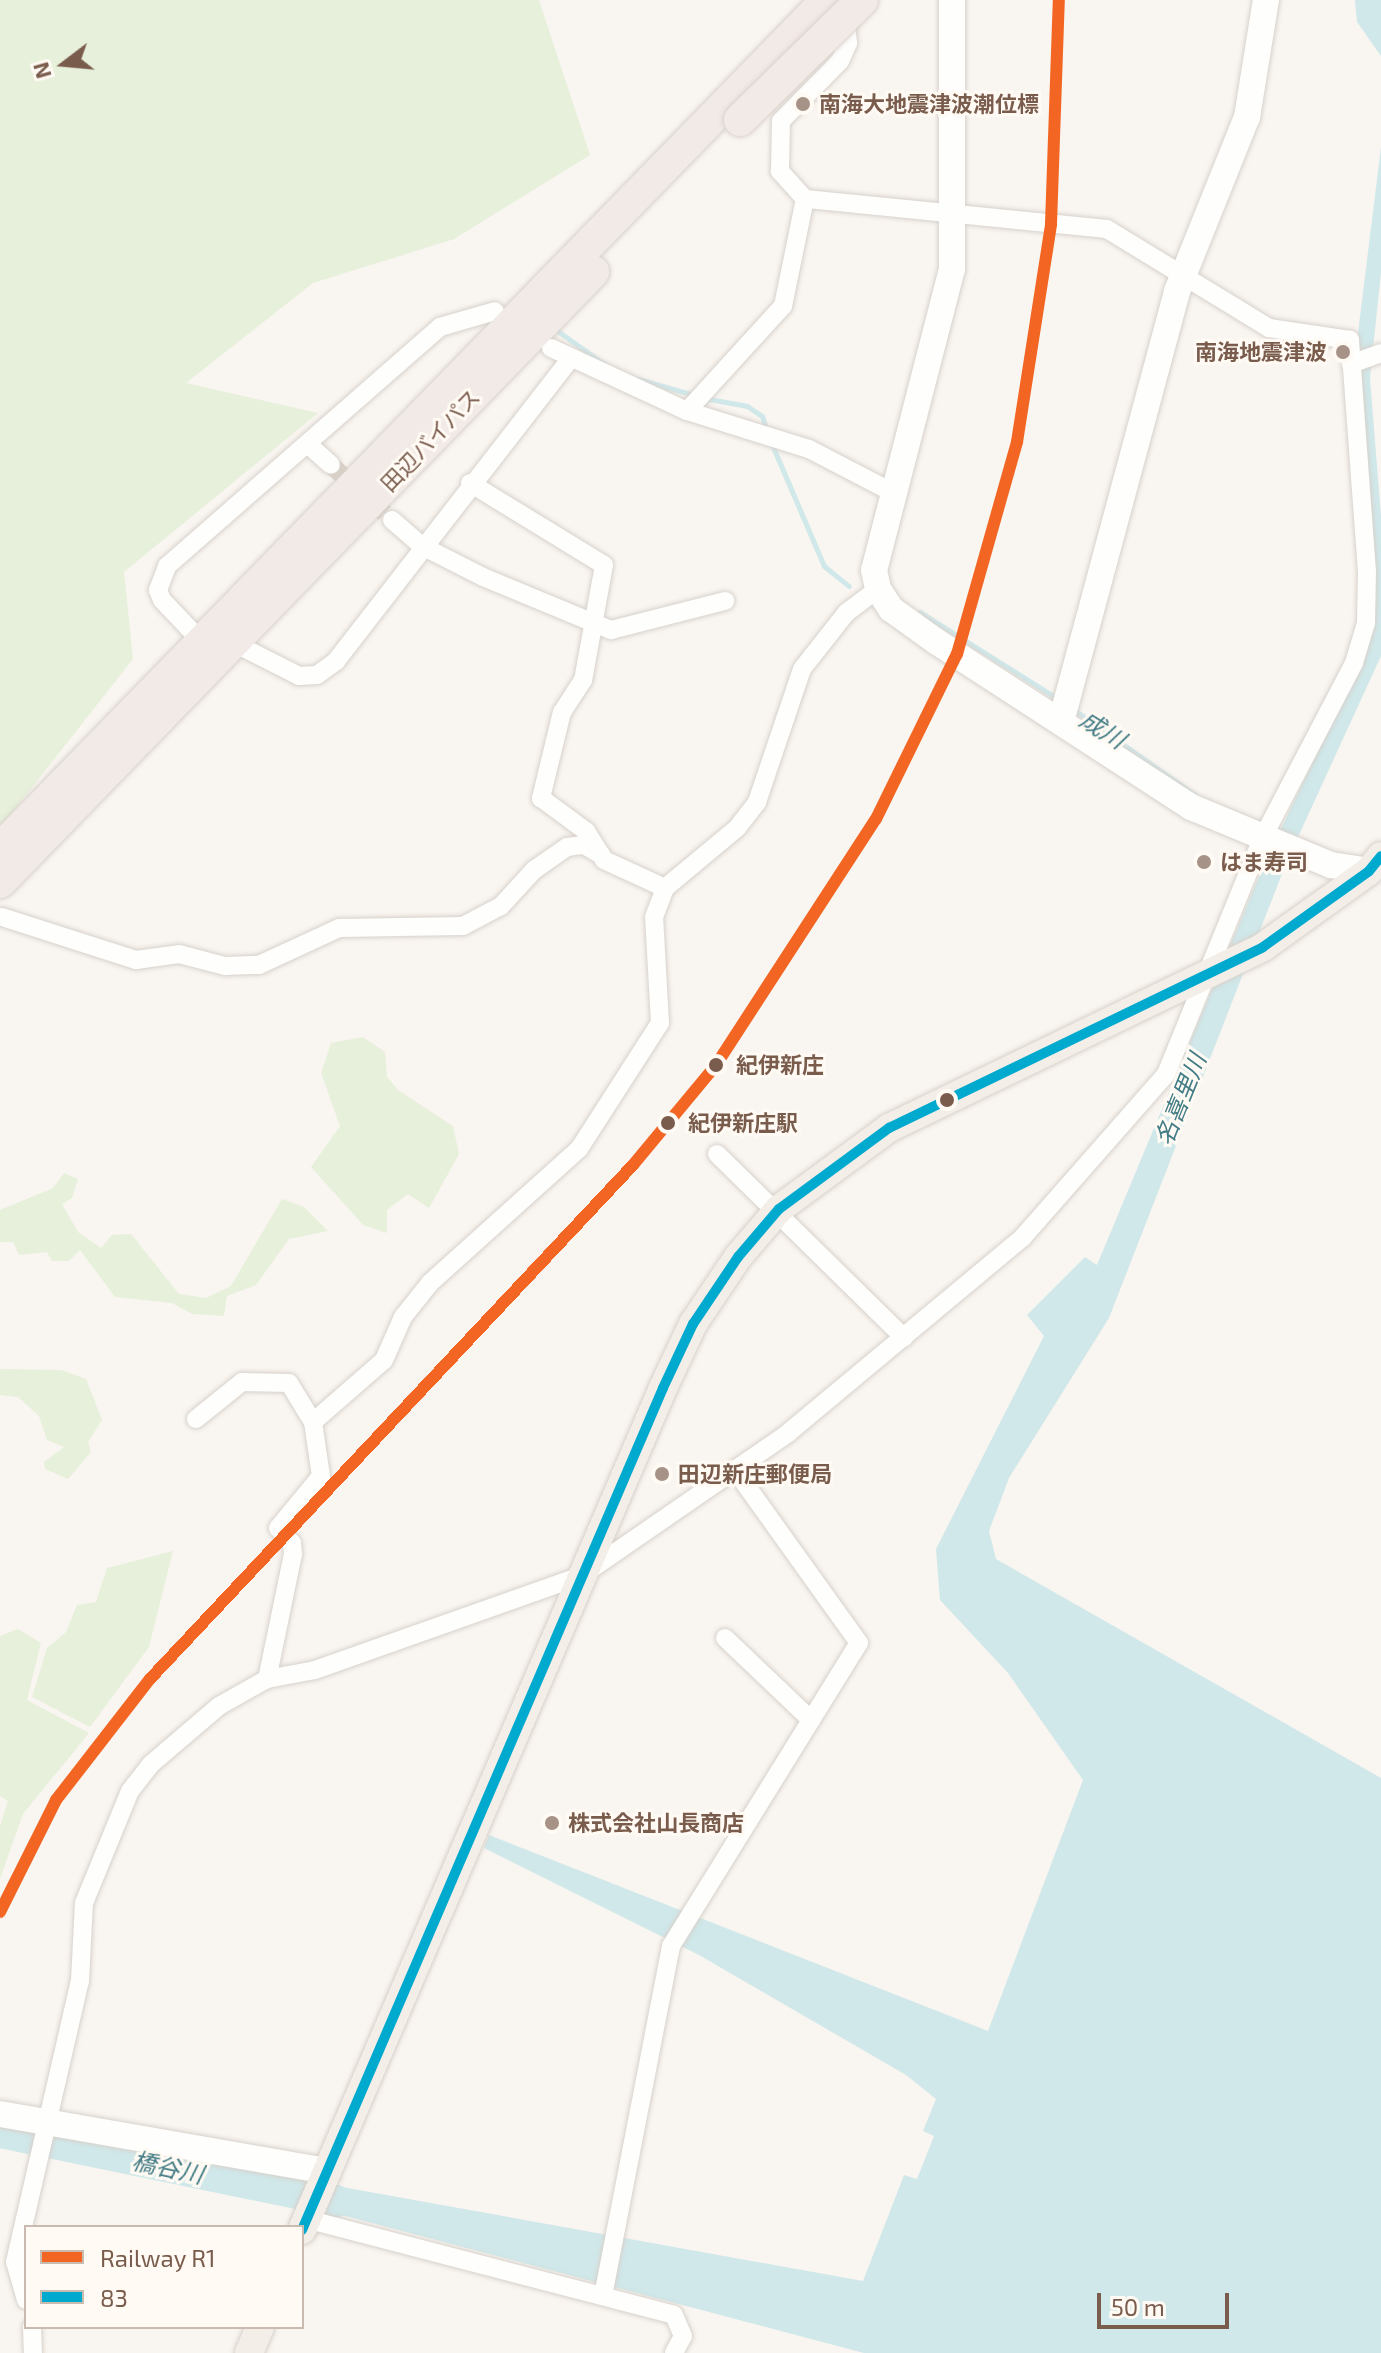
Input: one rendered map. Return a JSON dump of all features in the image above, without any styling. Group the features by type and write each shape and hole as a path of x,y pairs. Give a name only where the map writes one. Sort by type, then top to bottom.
{"highway":[{"name":"田辺バイパス","path":"0,882 234,643 733,111 827,0"},
{"name":"田辺バイパス","path":"0,849 202,642 733,111 862,0"}],"main road":[{"path":"306,2220 581,1576 693,1324 779,1209 889,1128 1263,947 1377,867"},
{"path":"249,2353 259,2329"}],"street":[{"path":"25,2225 80,1981 84,1903 130,1791 189,1729 267,1679 315,1670 581,1576 736,1471 904,1338 1023,1237 1120,1132 1166,1074 1262,839 1354,663 1366,623 1354,363 1350,340 1269,328 1184,271 1107,229 805,199 780,171 781,121 840,61 848,43 843,0"},
{"path":"952,0 952,269 874,570 878,589 891,609 937,642 1062,718 1191,807 1307,856 1377,867"},
{"path":"1062,718 1184,271 1247,117 1266,0"},
{"path":"687,411 783,306 805,199"},
{"path":"202,642 162,600 158,590 167,566 310,446 440,327 495,311"},
{"path":"551,348 687,411 786,440 894,493"},
{"path":"1354,363 1381,353"},
{"path":"234,643 299,676 317,675 336,661 470,483 570,359"},
{"path":"310,446 331,465"},
{"path":"470,483 604,565 583,680 562,712 541,798 586,831 601,855"},
{"path":"392,520 422,546 543,607 611,630 725,601"},
{"path":"313,1422 384,1360 403,1317 430,1283 579,1149 660,1023 654,917 665,888 737,828 757,802 802,669 846,613 878,589"},
{"path":"2,917 136,960 179,954 215,964 259,965 339,928 463,926 501,906 534,870 567,847 584,845 665,888"},
{"path":"717,1154 779,1209 904,1338"},
{"path":"196,1419 242,1382 289,1383 313,1422 321,1476 278,1528 292,1543 293,1554 267,1679"},
{"path":"603,2296 671,1946 859,1643 736,1471"},
{"path":"725,1638 811,1720"},
{"path":"0,2114 49,2128 326,2175"},
{"path":"306,2220 674,2315 683,2336 674,2353"},
{"path":"24,2227 15,2262 24,2293"},
{"path":"32,2329 33,2353"}],"green space":[{"path":"0,0 539,0 590,155 454,239 313,283 186,383 318,413 124,572 133,659 0,828"},
{"path":"363,1037 385,1052 387,1077 398,1090 453,1126 459,1154 429,1208 408,1194 387,1210 387,1233 363,1225 311,1167 340,1126 321,1073 331,1043"},
{"path":"64,1173 78,1179 72,1198 62,1204 78,1232 101,1248 112,1235 131,1234 179,1294 206,1298 231,1286 282,1199 304,1207 328,1231 289,1239 256,1285 227,1296 224,1316 192,1314 172,1303 115,1297 80,1250 69,1261 52,1261 47,1252 19,1255 13,1242 0,1242 0,1210 53,1188"},
{"path":"0,1369 61,1370 86,1379 102,1420 88,1442 91,1452 68,1479 45,1469 44,1462 64,1447 47,1440 39,1416 18,1397 0,1395"},
{"path":"173,1551 149,1647 90,1727 32,1697 47,1648 66,1632 77,1605 96,1602 107,1568"},
{"path":"18,1629 41,1643 27,1700 89,1733 23,1814 0,1879 0,1826 8,1801 0,1796 0,1636"}],"water":[{"path":"1355,0 1381,0 1381,56 1357,22"},
{"name":"名喜里川","path":"1381,147 1381,272 1370,378 1381,516 1381,656 1287,861 1109,1318 1009,1478 989,1531 996,1559 1381,1778 1381,2353 864,2353 334,2213 342,2187 863,2281 904,2175 917,2179 934,2136 923,2131 936,2099 906,2075 699,1955 484,1848 489,1835 988,2031 1083,1780 1008,1673 940,1600 936,1549 1044,1336 1027,1315 1085,1257 1097,1265 1265,862 1369,645 1375,621 1357,341"}],"waterway":[{"name":"成川","path":"559,332 604,364"},
{"name":"成川","path":"638,379 694,395"},
{"path":"704,398 747,406 762,416 767,431"},
{"name":"成川","path":"770,440 824,566 849,586"},
{"name":"成川","path":"920,612 1058,699"},
{"name":"成川","path":"1073,709 1195,795"},
{"name":"橋谷川","path":"0,2132 337,2201"}],"tunnel":[{"path":"331,465 392,520"}],"rail line":[{"name":"R1","path":"0,1912 56,1800 150,1679 633,1165 716,1065 876,819 957,654 1017,442 1051,224 1059,0"}],"transit line":[{"name":"83","path":"304,2225 663,1388 693,1324 738,1257 779,1209 889,1128 1263,947 1369,871 1381,856"}],"place":[{"name":"南海大地震津波潮位標","path":"803,104"},
{"name":"南海地震津波","path":"1343,352"},
{"name":"はま寿司","path":"1204,862"},
{"name":"紀伊新庄","path":"716,1065"},
{"name":"紀伊新庄駅","path":"668,1123"},
{"name":"田辺新庄郵便局","path":"662,1474"},
{"name":"株式会社山長商店","path":"552,1823"}]}
